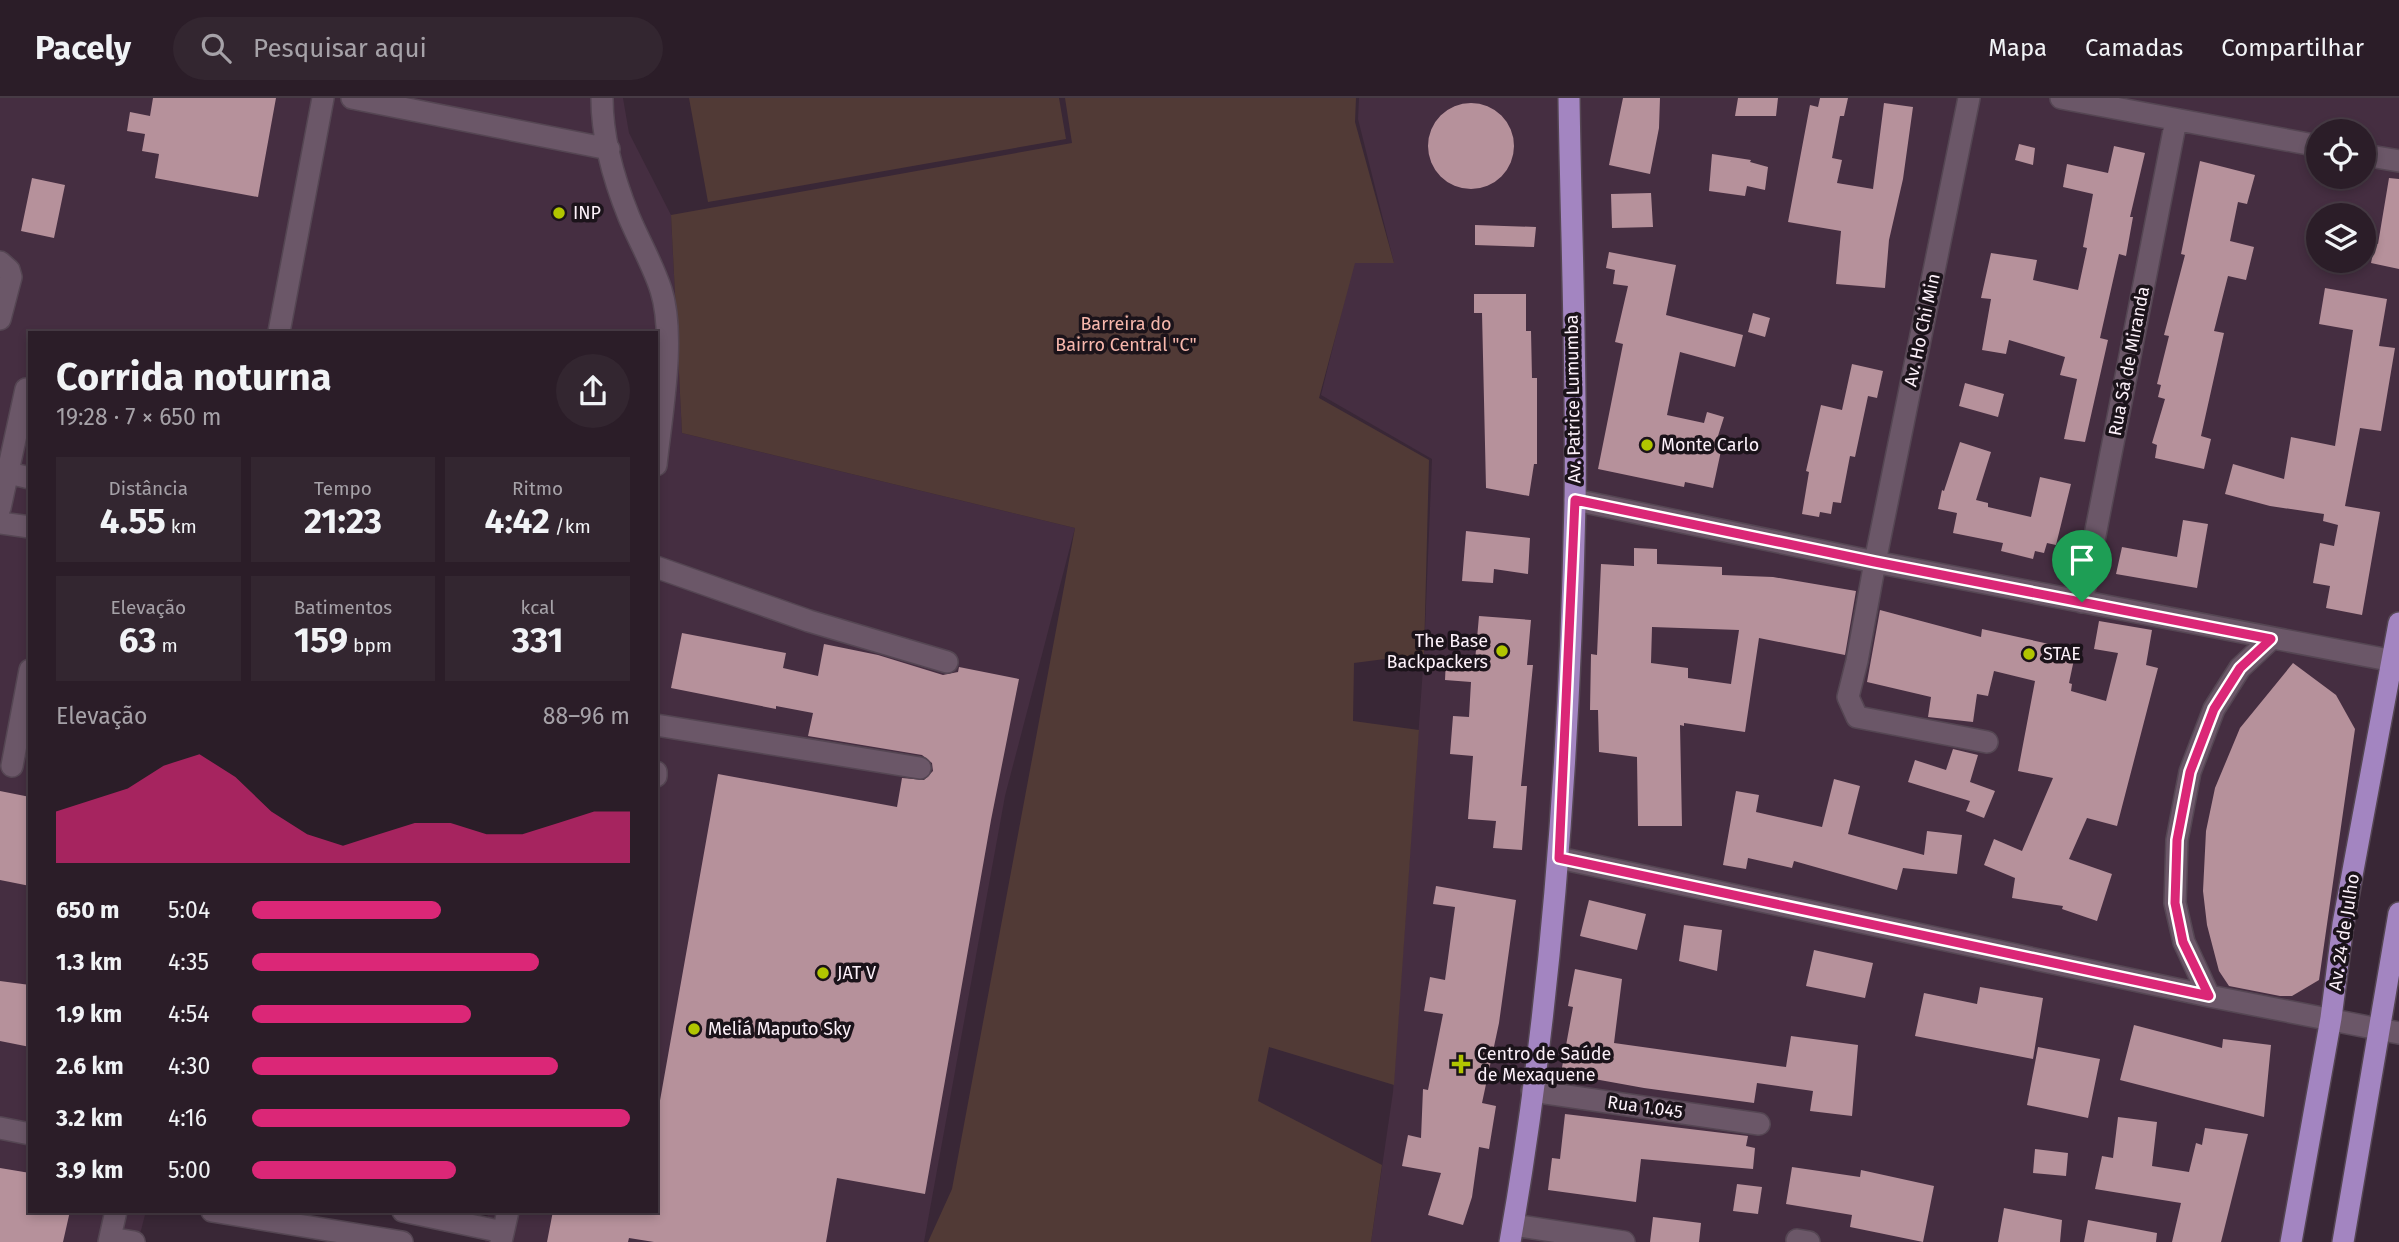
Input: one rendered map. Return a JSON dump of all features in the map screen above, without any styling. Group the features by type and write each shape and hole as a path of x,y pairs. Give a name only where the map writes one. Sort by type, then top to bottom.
{"main road":[{"name":"Av. Patrice Lumumba","path":"1511,1233 1532,1091 1559,858 1575,500 1569,98"},
{"name":"Av. 24 de Julho","path":"2291,1242 2331,1018 2343,924 2396,662 2399,623"},
{"path":"2343,1242 2389,1031 2399,913"}],"street":[{"path":"279,331 323,98"},
{"path":"352,98 609,149"},
{"path":"602,98 602,118 614,174 662,293 658,427"},
{"name":"Av. Ho Chi Min","path":"1969,98 1848,697 1857,717 1987,742"},
{"path":"2061,98 2306,144"},
{"name":"Rua Sá de Miranda","path":"2082,602 2176,120"},
{"path":"2376,157 2399,161"},
{"path":"0,262 9,270 11,277 0,319"},
{"path":"0,508 4,472 26,389"},
{"path":"4,472 28,478"},
{"path":"1575,500 1875,562 2396,662"},
{"path":"0,523 28,527"},
{"path":"658,568 809,621 947,662"},
{"path":"2209,996 2183,942 2175,903 2177,840 2190,772 2214,709 2240,668 2271,639"},
{"path":"12,766 28,681"},
{"path":"658,725 920,768"},
{"path":"1559,858 2209,996 2389,1031"},
{"name":"Rua 1.045","path":"1532,1091 1759,1124"},
{"path":"0,1128 28,1134"},
{"path":"116,1213 109,1240 134,1242"},
{"path":"224,1213 402,1242"},
{"path":"411,1213 502,1237 508,1213"},
{"path":"1511,1233 1624,1242"}],"shaded area":[{"path":"0,98 623,98 629,133 671,215 682,433 1075,528 1005,796 924,1242 485,1242 488,1213 658,1213 658,331 28,331 28,1213 145,1213 138,1242 0,1242"},
{"path":"1359,98 2399,98 2399,644 2287,1242 1371,1242 1393,1092 1424,654 1432,459 1321,395 1354,262 1394,263 1358,119"}],"green space":[{"path":"689,98 1059,98 1066,139 708,202"},
{"name":"Barreira do Bairro Central \"C\"","path":"1065,98 1356,98 1355,122 1394,263 1355,263 1319,398 1429,460 1424,654 1354,663 1353,721 1419,730 1394,1085 1269,1047 1258,1101 1382,1165 1371,1242 928,1242 952,1189 1075,528 682,433 671,215 1072,143"}],"building":[{"path":"153,98 276,98 258,197 155,178 159,154 142,151 145,134 127,131 130,112 150,116"},
{"path":"1623,98 1660,98 1659,128 1650,174 1609,165"},
{"path":"1738,98 1778,98 1776,116 1735,116"},
{"path":"1820,98 1848,98 1844,116 1840,116 1832,158 1842,160 1837,183 1873,189 1884,103 1913,107 1903,179 1889,240 1885,288 1836,284 1841,231 1788,222 1810,105 1818,107"},
{"path":"1471,103 1487,107 1501,116 1510,130 1514,146 1510,162 1501,176 1487,185 1471,189 1455,185 1441,176 1432,162 1428,146 1432,130 1441,116 1455,107"},
{"path":"2019,144 2035,148 2033,165 2015,160"},
{"path":"2114,146 2145,153 2130,217 2133,217 2126,256 2119,254 2100,338 2108,340 2085,442 2064,439 2077,379 2060,375 2065,357 2009,340 2006,354 1982,350 1991,299 1981,298 1991,253 2037,260 2033,280 2078,290 2087,248 2083,247 2093,194 2063,187 2067,164 2108,173"},
{"path":"1712,154 1751,160 1750,162 1768,167 1765,190 1747,186 1745,196 1709,191"},
{"path":"2200,161 2255,175 2247,204 2238,202 2230,241 2254,247 2246,280 2228,276 2214,331 2224,333 2201,436 2211,439 2204,469 2155,458 2157,445 2152,443 2165,399 2158,397 2161,385 2157,384 2169,336 2164,335 2185,255 2181,254"},
{"path":"32,178 65,185 54,238 21,231"},
{"path":"2389,178 2399,179 2399,269 2376,264 2376,243 2378,244"},
{"path":"1651,193 1653,227 1612,228 1611,194"},
{"path":"1475,225 1536,227 1534,247 1475,245"},
{"path":"1609,252 1676,265 1666,315 1743,335 1735,367 1680,352 1667,415 1704,423 1707,412 1724,417 1718,436 1724,437 1713,488 1685,482 1684,487 1598,469 1623,344 1615,342 1628,286 1613,284 1615,270 1606,268"},
{"path":"2325,288 2387,299 2379,346 2395,348 2381,431 2360,428 2345,506 2380,512 2362,615 2326,608 2330,586 2313,583 2320,543 2334,546 2338,525 2323,521 2324,514 2270,506 2225,494 2233,464 2284,479 2291,437 2335,446 2353,330 2319,324"},
{"path":"1474,294 1526,294 1526,331 1531,331 1532,378 1537,378 1537,464 1534,464 1529,496 1486,488 1482,313 1474,313"},
{"path":"1753,313 1770,318 1765,337 1748,332"},
{"path":"1852,364 1883,371 1877,398 1868,396 1855,457 1850,456 1841,503 1833,502 1831,514 1820,512 1819,517 1802,514 1809,472 1806,471 1821,405 1842,410"},
{"path":"1965,383 2004,394 1998,417 1959,406"},
{"path":"1960,442 1991,452 1976,500 1988,503 1988,507 2031,517 2040,477 2071,484 2056,545 2047,543 2044,553 2035,551 2033,559 2001,551 2003,543 1953,533 1957,513 1938,509 1942,490 1944,491"},
{"path":"2183,520 2208,524 2197,588 2116,574 2122,547 2177,557"},
{"path":"1466,531 1530,538 1528,574 1494,569 1493,583 1462,581"},
{"path":"1634,548 1657,549 1657,564 1722,567 1722,575 1773,577 1856,591 1845,655 1759,638 1745,732 1684,723 1684,726 1680,725 1682,826 1638,826 1637,757 1599,752 1598,710 1590,710 1591,654 1597,655 1601,564 1634,566","holes":["1652,627 1739,630 1731,684 1688,678 1688,668 1651,663"]},
{"path":"1880,610 1981,637 1982,629 2076,650 2069,683 2072,684 2071,691 2106,701 2118,653 2094,649 2099,621 2152,630 2146,665 2158,668 2117,826 2087,818 2069,859 2112,874 2097,921 2062,909 2063,906 2012,898 2015,878 1984,865 1994,839 2022,851 2053,778 2018,771 2035,681 1994,671 1988,696 1977,694 1973,722 1928,717 1931,697 1867,682"},
{"path":"1479,616 1531,620 1527,665 1533,665 1521,786 1527,786 1522,850 1493,848 1496,821 1468,819 1473,756 1450,754 1453,716 1469,717 1471,682 1445,680 1446,659 1475,661"},
{"name":"JAT V","path":"682,633 786,653 783,668 818,676 824,644 878,655 943,675 958,672 959,667 1019,679 991,820 925,1194 837,1178 826,1242 654,1242 629,1238 628,1242 547,1242 553,1213 658,1213 658,1112 718,774 897,807 902,778 924,780 933,771 932,763 922,755 808,736 813,713 776,706 776,709 671,688"},
{"path":"2293,663 2336,695 2355,729 2319,980 2292,996 2280,996 2229,986 2219,971 2207,925 2203,891 2206,831 2215,788 2240,728"},
{"path":"1953,749 1978,755 1970,782 1995,791 1984,818 1966,811 1970,801 1908,782 1915,760 1946,770"},
{"path":"1834,779 1860,786 1848,834 1924,855 1927,831 1962,835 1957,874 1903,868 1897,890 1794,861 1792,868 1748,858 1746,869 1723,865 1736,791 1759,795 1756,812 1822,827"},
{"path":"0,791 28,797 28,886 0,880"},
{"path":"1436,886 1516,900 1499,1023 1482,1103 1496,1106 1489,1149 1479,1147 1472,1197 1463,1225 1428,1215 1441,1173 1402,1166 1408,1135 1421,1138 1423,1089 1428,1090 1443,1014 1424,1011 1430,977 1445,980 1455,907 1433,904"},
{"path":"1589,900 1646,914 1637,950 1580,936"},
{"path":"1684,925 1722,930 1717,971 1679,961"},
{"path":"1814,950 1873,963 1865,998 1806,986"},
{"path":"1575,969 1622,979 1614,1043 1786,1067 1791,1036 1858,1045 1852,1116 1810,1111 1813,1091 1757,1083 1754,1103 1561,1073 1573,1007 1568,1006"},
{"path":"0,981 28,985 28,1047 0,1041"},
{"path":"1980,987 2043,998 2033,1059 1915,1036 1924,993 1977,1004"},
{"path":"2134,1025 2222,1048 2223,1039 2271,1045 2264,1117 2120,1080"},
{"path":"2038,1047 2100,1059 2088,1118 2027,1105"},
{"path":"1565,1114 1748,1136 1746,1146 1755,1148 1753,1169 1641,1159 1636,1202 1548,1190 1552,1158 1560,1159"},
{"path":"2118,1117 2157,1122 2152,1166 2189,1172 2196,1143 2202,1145 2205,1128 2248,1134 2221,1242 2172,1242 2181,1203 2095,1189 2102,1156 2113,1158"},
{"path":"2035,1149 2068,1153 2066,1176 2033,1173"},
{"path":"1792,1167 1860,1177 1861,1170 1934,1186 1923,1242 1850,1227 1852,1215 1786,1204"},
{"path":"0,1168 28,1173 28,1213 70,1213 63,1242 0,1242"},
{"path":"1737,1184 1762,1187 1758,1214 1733,1211"},
{"path":"2004,1208 2062,1220 2060,1242 1998,1242"},
{"path":"1653,1217 1701,1223 1699,1242 1650,1242"},
{"path":"2088,1220 2157,1233 2156,1242 2084,1242"}],"place":[{"name":"INP","path":"559,213"},
{"name":"Monte Carlo","path":"1647,445"},
{"name":"The Base Backpackers","path":"1502,651"},
{"name":"STAE","path":"2029,654"},
{"name":"JAT V","path":"823,973"},
{"name":"Meliá Maputo Sky","path":"694,1029"},
{"name":"Centro de Saúde de Mexaquene","path":"1461,1064"}],"route":[{"path":"1575,500 2082,602 2271,639 2240,668 2214,709 2190,772 2177,840 2175,903 2183,942 2209,996 1559,858 1575,500"}]}
